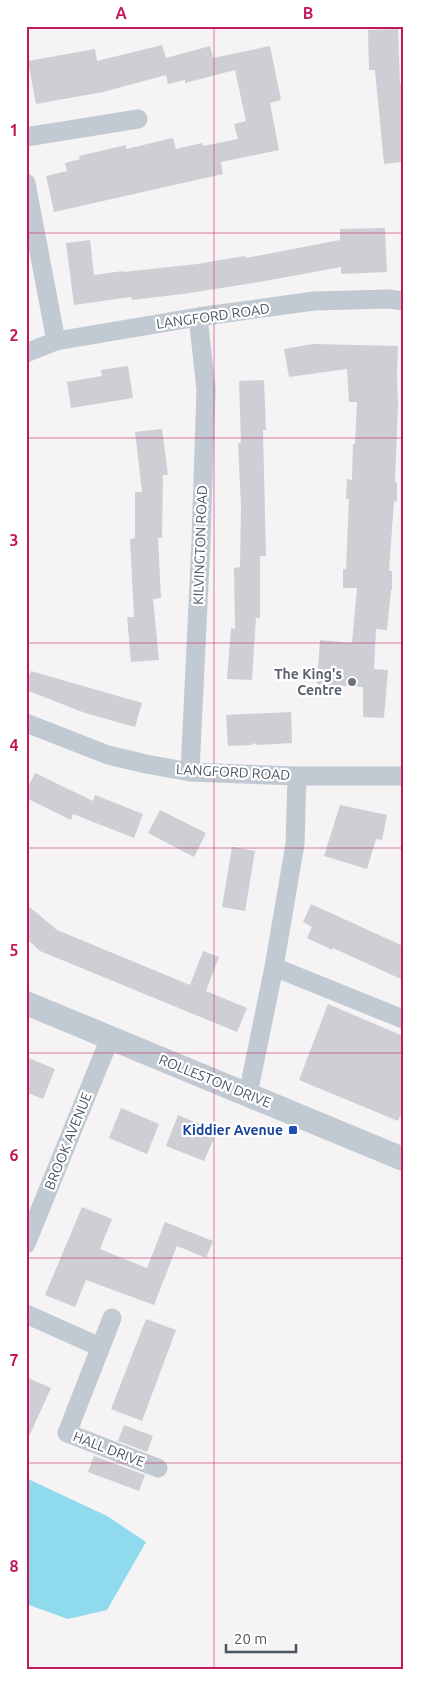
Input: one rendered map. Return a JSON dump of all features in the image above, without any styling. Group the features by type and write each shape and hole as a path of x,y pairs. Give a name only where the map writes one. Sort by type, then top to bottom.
{"street":[{"path":"26,137 138,119"},
{"path":"26,183 56,341"},
{"name":"LANGFORD ROAD","path":"26,354 56,341 198,317 314,301 389,299 403,301"},
{"name":"KILVINGTON ROAD","path":"190,772 206,389 198,317"},
{"name":"LANGFORD ROAD","path":"26,723 108,754 146,764 190,772 298,776 403,776"},
{"path":"248,1094 274,967 295,844 298,776"},
{"path":"274,967 403,1019"},
{"name":"ROLLESTON DRIVE","path":"26,1003 403,1159"},
{"name":"BROOK AVENUE","path":"26,1244 110,1038"},
{"path":"26,1314 100,1347 112,1318"},
{"name":"HALL DRIVE","path":"100,1347 67,1433 158,1468"}],"water":[{"path":"26,1478 107,1516 146,1542 107,1610 68,1619 26,1604"}],"building":[{"path":"398,29 400,84 403,84 403,162 384,164 375,70 369,70 368,30"},
{"path":"162,45 166,58 210,46 213,58 270,46 281,100 270,103 279,150 221,162 223,174 54,212 46,176 67,171 65,163 80,159 79,156 126,145 126,149 173,138 176,149 202,143 203,146 238,139 234,124 246,121 235,70 185,83 185,80 168,84 166,75 103,92 36,104 28,61 95,49 97,61"},
{"path":"385,228 387,272 341,274 341,267 183,294 132,300 131,297 74,305 66,243 90,240 94,275 197,264 245,256 246,258 340,240 340,229"},
{"path":"313,344 398,346 395,482 397,482 397,502 394,501 389,571 392,571 392,590 387,630 376,629 374,669 388,670 384,718 363,717 363,687 317,684 320,640 352,643 357,588 343,588 343,569 346,569 349,499 346,499 347,479 352,480 357,402 349,402 347,369 289,377 284,349"},
{"path":"128,366 133,398 71,408 67,382 102,376 101,370"},
{"path":"264,380 266,430 263,430 266,556 260,556 260,618 256,618 252,680 227,679 231,628 235,629 234,568 240,567 241,506 238,443 241,443 239,381"},
{"path":"162,429 168,475 163,475 162,538 158,538 161,598 153,599 159,660 131,662 127,617 134,617 130,539 135,538 135,492 142,492 135,432"},
{"path":"31,671 142,703 135,727 85,713 26,690 26,683"},
{"path":"291,712 292,743 258,745 253,743 252,745 228,746 226,715"},
{"path":"35,773 93,801 95,795 143,814 134,838 73,814 71,820 26,798 26,791"},
{"path":"340,805 387,815 382,840 376,839 367,869 324,856"},
{"path":"160,810 206,833 194,857 148,833"},
{"path":"232,847 255,851 245,911 222,907"},
{"path":"26,904 57,930 190,985 203,951 219,957 206,991 247,1008 237,1032 40,951 26,938"},
{"path":"311,904 403,946 403,980 307,938 312,927 303,922"},
{"path":"328,1004 403,1036 403,1109 398,1121 299,1080"},
{"path":"26,1057 55,1069 43,1099 26,1092"},
{"path":"121,1108 159,1124 147,1154 109,1138"},
{"path":"178,1115 217,1131 204,1161 166,1146"},
{"path":"82,1207 112,1219 100,1249 147,1268 165,1222 213,1241 206,1258 177,1246 154,1305 86,1280 75,1307 45,1295"},
{"path":"146,1319 176,1330 142,1421 111,1409"},
{"path":"26,1377 51,1388 26,1443"},
{"path":"124,1425 153,1436 147,1452 118,1441"},
{"path":"94,1456 145,1475 139,1491 88,1472"}],"place":[{"name":"The King's Centre","path":"352,682"},
{"name":"Kiddier Avenue","path":"293,1130"}]}
